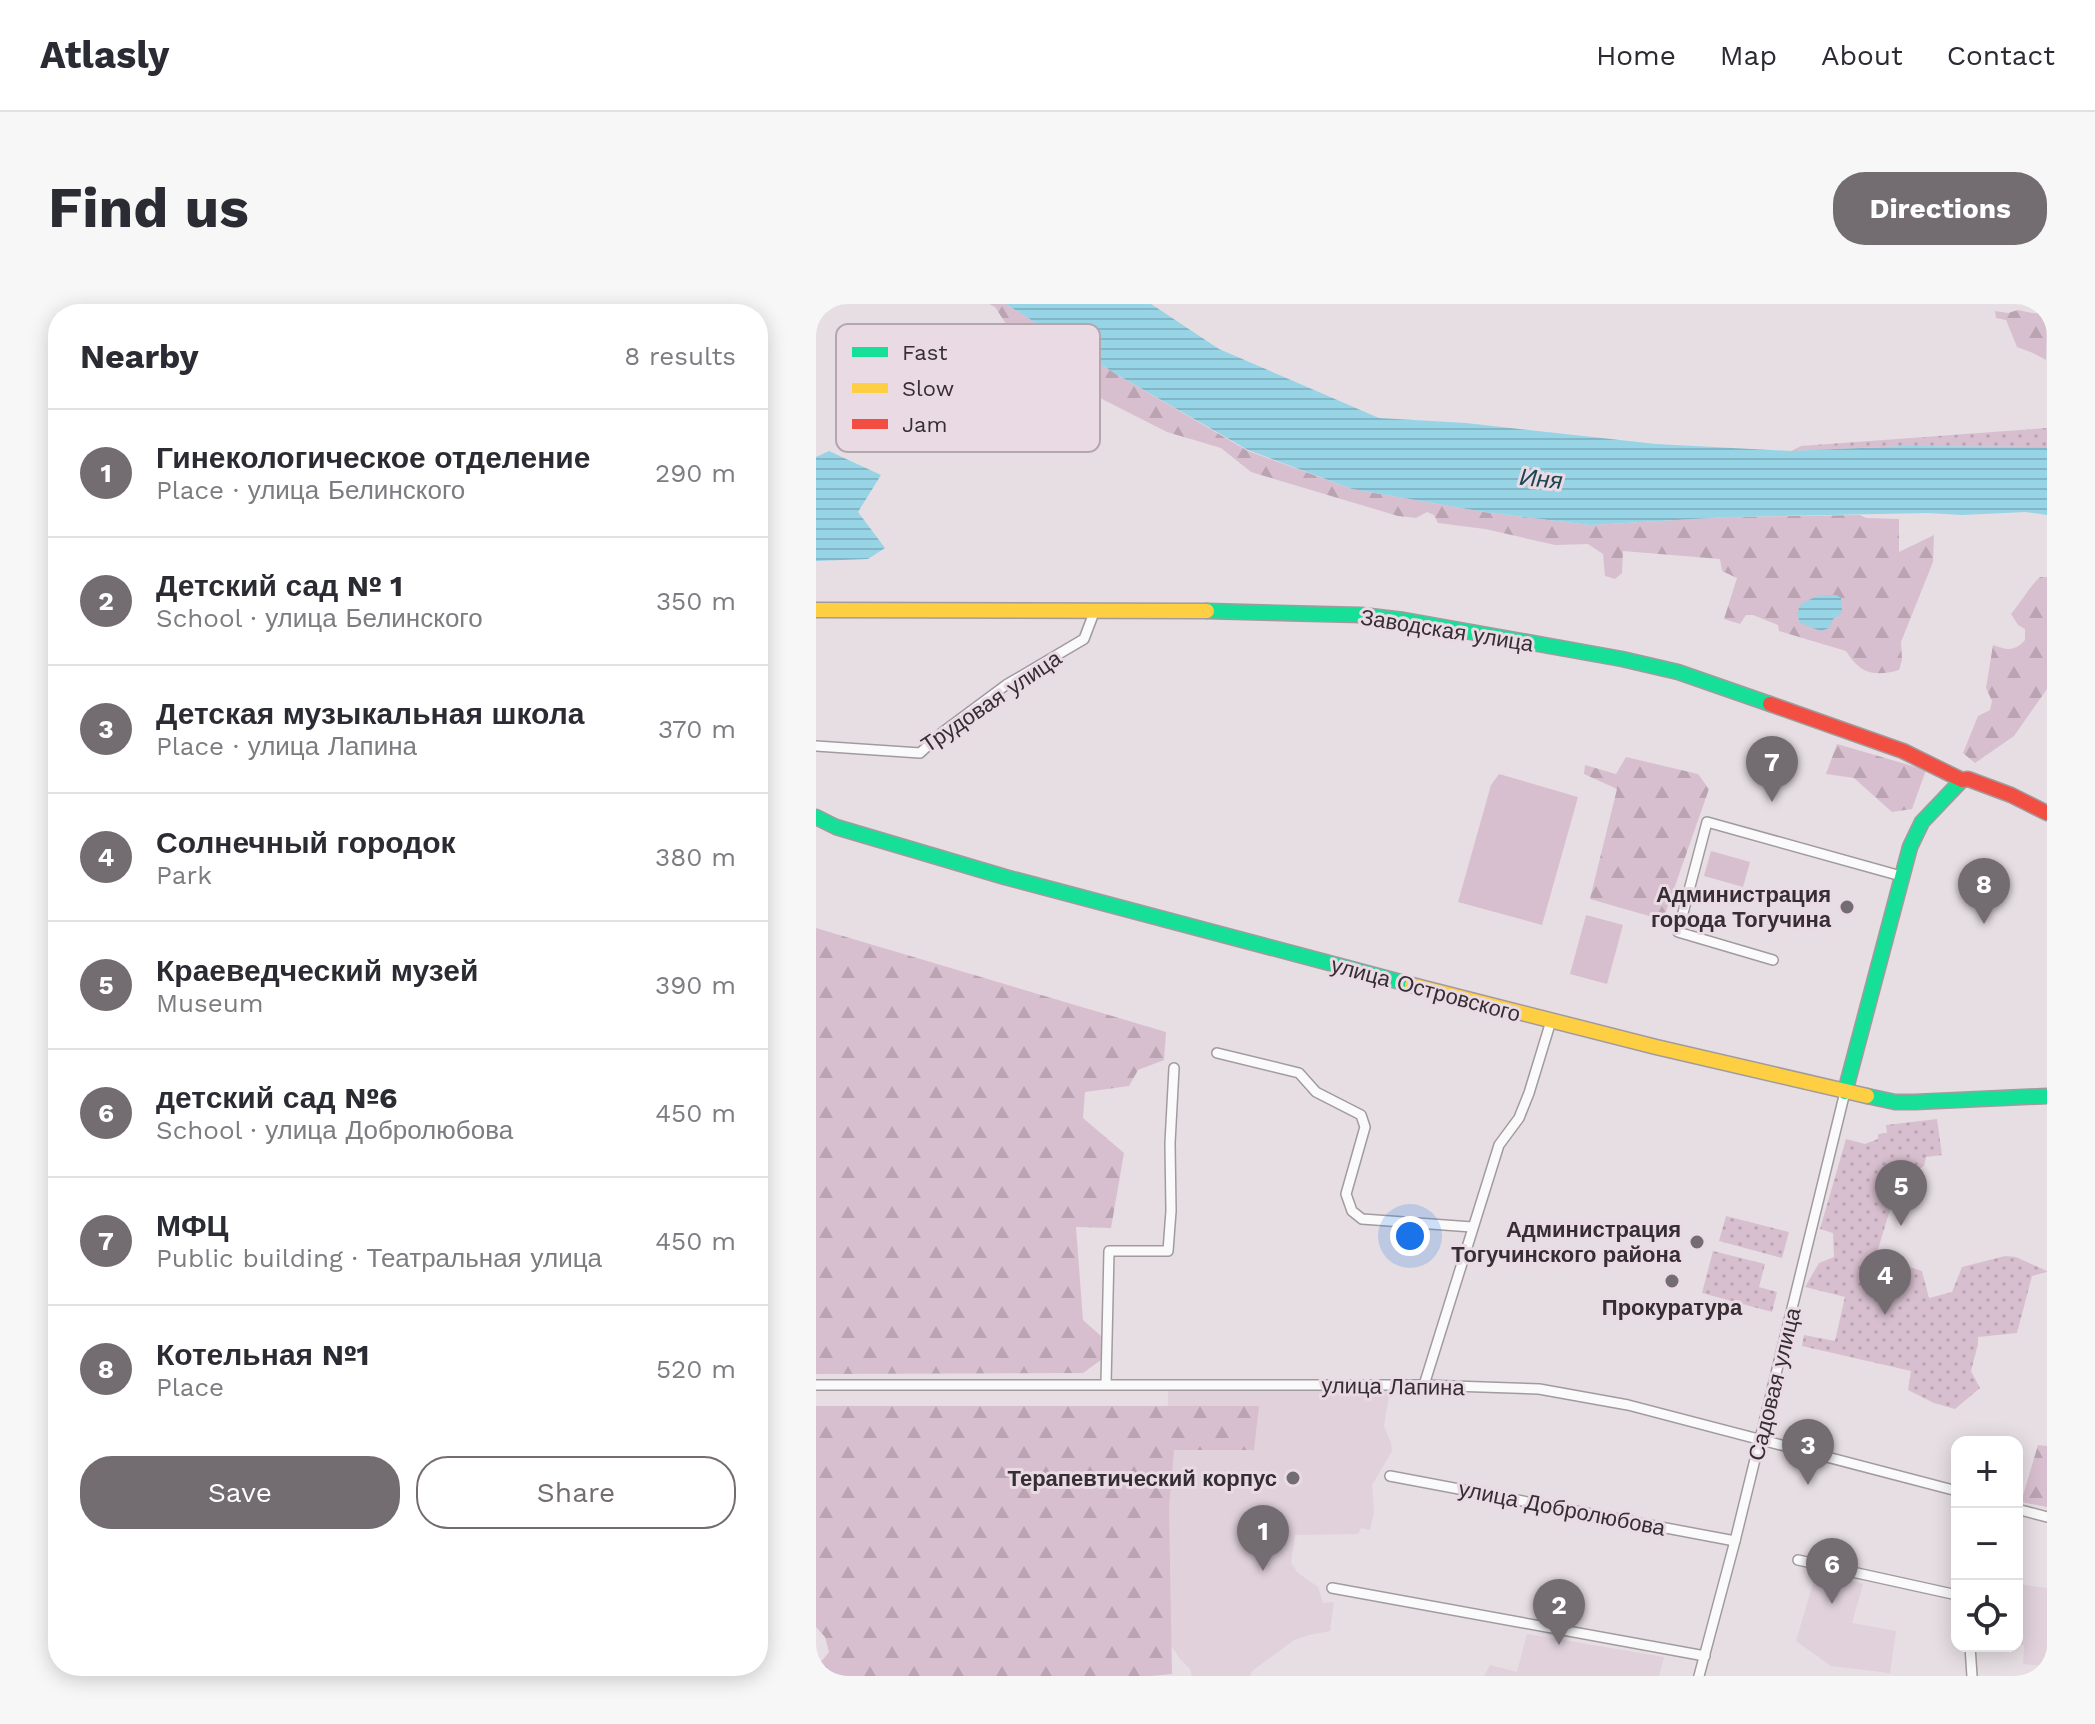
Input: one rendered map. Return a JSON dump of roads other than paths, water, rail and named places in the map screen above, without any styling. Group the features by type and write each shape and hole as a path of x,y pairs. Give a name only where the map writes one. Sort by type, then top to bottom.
{"street":[{"name":"Заводская улица","path":"816,610 1095,610 1361,615 1404,620 1678,672 1903,751 1962,780 1968,779 2011,795 2047,813"},
{"name":"Трудовая улица","path":"816,746 920,753 1006,685 1084,639 1095,610"},
{"path":"1845,1092 1910,847 1922,822 1962,780"},
{"name":"улица Островского","path":"816,817 836,827 1005,877 1551,1021 1845,1092 1895,1102 2047,1096"},
{"path":"1773,960 1678,932 1707,822 1901,876"},
{"path":"1424,1385 1499,1145 1519,1118 1551,1021"},
{"path":"1217,1053 1299,1073 1316,1092 1361,1115 1365,1127 1346,1194 1352,1211 1362,1219 1472,1227"},
{"path":"1106,1384 1109,1251 1168,1251 1174,1068"},
{"name":"Садовая улица","path":"1699,1676 1845,1092"},
{"name":"улица Лапина","path":"816,1385 1424,1385 1539,1389 1628,1405 1951,1489"},
{"name":"улица Добролюбова","path":"1390,1476 1735,1541"},
{"path":"2023,1511 2047,1517"},
{"path":"1798,1560 1951,1594"},
{"path":"1332,1588 1705,1656"},
{"path":"1970,1652 1972,1676"}],"water":[{"name":"Иня","path":"1006,304 1151,304 1219,349 1379,418 1466,423 1656,444 1791,451 1906,446 2047,447 2047,515 2026,512 1729,517 1590,525 1484,512 1352,489 1248,450 1100,364 1100,324 1037,324"},
{"path":"829,451 881,475 858,512 885,548 868,559 816,561 816,457"},
{"path":"1819,595 1841,598 1842,613 1833,619 1829,628 1821,631 1800,623 1797,613 1801,604"}],"place":[{"name":"МФЦ","path":"1772,802"},
{"name":"Администрация города Тогучина","path":"1847,907"},
{"name":"Котельная №1","path":"1984,924"},
{"name":"Краеведческий музей","path":"1901,1226"},
{"name":"Администрация Тогучинского района","path":"1697,1242"},
{"name":"Прокуратура","path":"1672,1281"},
{"name":"Солнечный городок","path":"1885,1315"},
{"name":"Терапевтический корпус","path":"1293,1478"},
{"name":"Детская музыкальная школа","path":"1808,1485"},
{"name":"Гинекологическое отделение","path":"1263,1571"},
{"name":"детский сад №6","path":"1832,1604"},
{"name":"Детский сад № 1","path":"1559,1645"}]}
